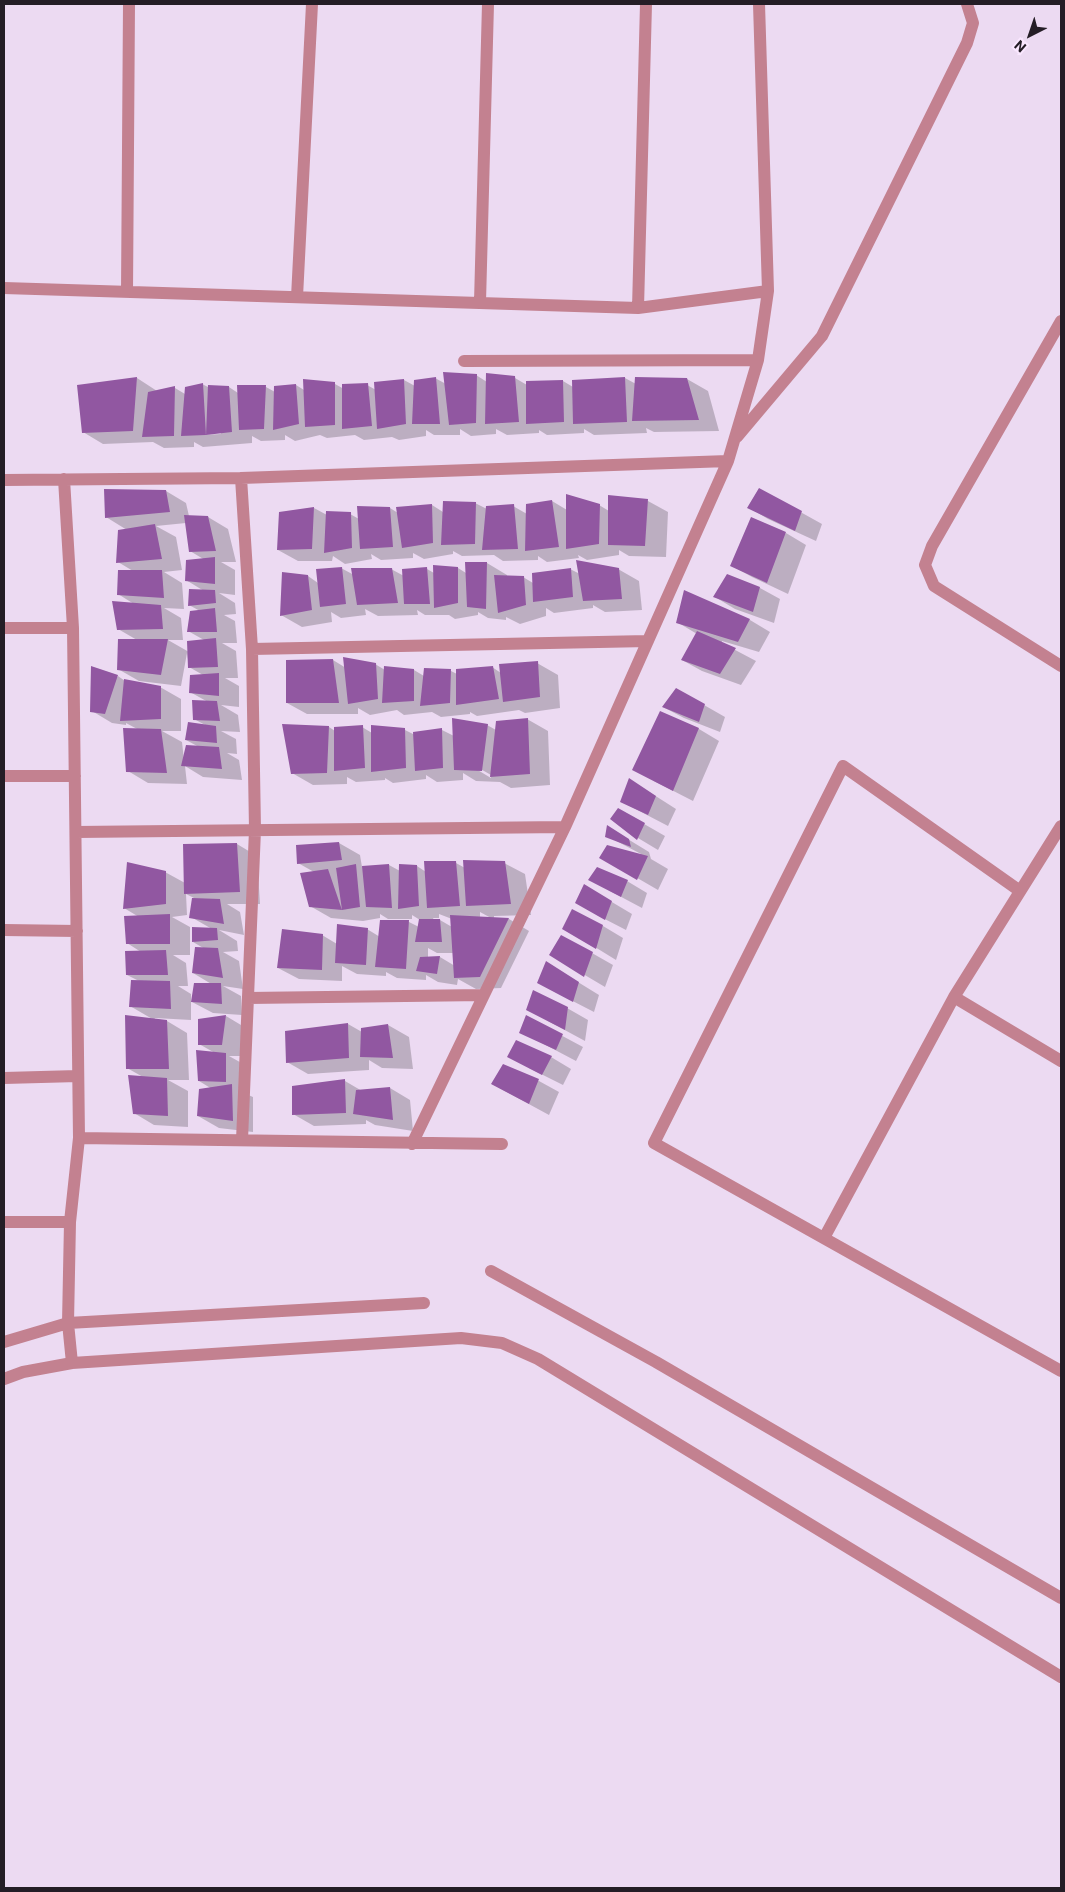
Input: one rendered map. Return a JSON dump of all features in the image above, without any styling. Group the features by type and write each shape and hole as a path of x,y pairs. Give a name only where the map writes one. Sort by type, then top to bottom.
{"street":[{"path":"126,292 129,4"},
{"path":"297,297 312,4"},
{"path":"480,302 488,4"},
{"path":"638,308 646,4"},
{"path":"412,1144 565,827 728,461 758,360 768,291 759,4"},
{"path":"734,441 822,336 967,43 972,23 967,4"},
{"path":"4,288 638,308 768,291"},
{"path":"1061,321 932,546 925,565 934,586 1061,666"},
{"path":"464,361 758,360"},
{"path":"4,480 241,478 728,461"},
{"path":"241,478 252,649 255,830 242,1140"},
{"path":"64,479 73,628 79,1138 70,1222 68,1323 72,1363"},
{"path":"4,628 73,628"},
{"path":"252,649 648,641"},
{"path":"1020,891 843,766 654,1143 1061,1371"},
{"path":"4,776 75,776"},
{"path":"824,1238 954,997 1061,826"},
{"path":"76,832 565,827"},
{"path":"4,930 77,931"},
{"path":"248,998 484,995"},
{"path":"954,997 1061,1061"},
{"path":"4,1078 78,1076"},
{"path":"79,1138 502,1144"},
{"path":"4,1222 70,1222"},
{"path":"491,1271 656,1362 1061,1598"},
{"path":"4,1342 68,1323 424,1303"},
{"path":"4,1379 23,1372 72,1363 461,1338 502,1343 538,1359 1061,1677"}],"building":[{"path":"443,372 477,374 476,423 449,425"},
{"path":"486,373 515,376 519,422 485,424"},
{"path":"137,377 133,431 82,433 77,385"},
{"path":"436,377 440,424 412,424 414,380"},
{"path":"625,377 627,422 573,424 572,380"},
{"path":"635,377 687,378 699,420 632,421"},
{"path":"303,379 335,382 335,425 305,427"},
{"path":"404,379 406,424 377,429 374,382"},
{"path":"563,380 564,422 526,424 526,381"},
{"path":"203,383 206,435 181,436 185,387"},
{"path":"368,383 372,426 342,429 342,384"},
{"path":"296,384 299,424 273,430 274,386"},
{"path":"208,385 229,386 232,432 206,435"},
{"path":"237,385 266,385 264,429 239,430"},
{"path":"175,386 174,436 142,437 148,392"},
{"path":"759,488 802,511 795,531 747,508"},
{"path":"104,489 166,490 170,512 105,518"},
{"path":"566,494 600,504 599,544 566,549"},
{"path":"608,495 648,499 645,546 608,545"},
{"path":"552,500 559,547 525,551 526,504"},
{"path":"443,501 476,502 475,544 441,545"},
{"path":"432,504 433,543 402,548 396,507"},
{"path":"514,504 518,549 482,550 486,506"},
{"path":"357,506 390,507 393,547 360,549"},
{"path":"314,507 312,549 277,550 279,512"},
{"path":"326,511 351,512 352,548 324,553"},
{"path":"184,515 208,516 216,551 189,552"},
{"path":"751,517 786,532 767,583 730,566"},
{"path":"155,524 162,559 116,563 118,530"},
{"path":"215,557 215,584 185,581 186,560"},
{"path":"576,560 619,568 622,599 583,601"},
{"path":"465,562 487,562 486,609 467,607"},
{"path":"433,565 458,567 458,603 434,608"},
{"path":"342,567 346,604 320,607 316,569"},
{"path":"427,567 430,604 404,604 402,569"},
{"path":"351,568 392,568 398,603 357,605"},
{"path":"571,568 573,597 533,602 532,573"},
{"path":"118,570 162,570 164,598 117,595"},
{"path":"282,572 308,575 312,610 280,616"},
{"path":"727,574 760,587 753,612 713,597"},
{"path":"494,575 524,576 526,605 498,613"},
{"path":"189,589 215,590 216,603 188,606"},
{"path":"684,590 750,619 738,642 676,623"},
{"path":"112,601 161,605 163,629 117,630"},
{"path":"215,608 217,632 187,632 190,611"},
{"path":"697,631 736,648 720,674 681,660"},
{"path":"216,638 218,667 188,668 187,641"},
{"path":"118,639 168,639 161,675 117,670"},
{"path":"343,657 376,663 378,699 348,704"},
{"path":"333,659 339,703 286,703 286,660"},
{"path":"538,661 540,697 503,702 499,664"},
{"path":"91,666 118,675 105,714 90,712"},
{"path":"384,666 414,669 414,701 382,703"},
{"path":"493,666 499,699 456,705 456,669"},
{"path":"424,668 451,669 450,703 420,706"},
{"path":"219,673 219,696 189,693 190,675"},
{"path":"124,679 161,686 161,719 120,721"},
{"path":"676,688 705,704 699,722 662,707"},
{"path":"192,700 217,701 220,721 193,720"},
{"path":"660,711 699,728 673,791 632,770"},
{"path":"452,718 488,724 482,771 454,770"},
{"path":"528,718 530,774 490,777 496,721"},
{"path":"188,722 216,726 217,743 185,740"},
{"path":"282,724 329,726 327,773 291,774"},
{"path":"363,725 365,768 334,771 334,727"},
{"path":"371,725 405,728 406,768 371,772"},
{"path":"123,728 161,729 167,773 126,772"},
{"path":"442,728 443,768 415,771 413,732"},
{"path":"186,745 219,747 222,769 181,766"},
{"path":"629,778 656,796 648,815 620,802"},
{"path":"618,808 645,823 637,840 610,819"},
{"path":"607,825 629,839 631,847 605,837"},
{"path":"339,842 342,860 297,864 296,845"},
{"path":"237,843 240,892 184,894 183,844"},
{"path":"607,845 648,856 637,880 599,858"},
{"path":"463,860 505,861 511,904 466,906"},
{"path":"424,861 456,861 460,906 427,908"},
{"path":"127,862 166,871 166,904 123,909"},
{"path":"356,864 360,907 342,910 336,868"},
{"path":"389,864 392,908 366,907 362,866"},
{"path":"399,864 417,865 419,906 398,909"},
{"path":"597,867 628,880 621,897 588,880"},
{"path":"328,869 342,910 309,907 300,873"},
{"path":"584,884 612,901 605,920 575,903"},
{"path":"192,898 220,899 224,924 189,918"},
{"path":"572,909 603,925 596,949 562,929"},
{"path":"170,914 170,944 126,944 124,916"},
{"path":"450,915 509,918 480,977 454,978"},
{"path":"419,919 440,919 442,942 415,942"},
{"path":"380,920 409,920 406,969 375,967"},
{"path":"337,924 368,928 366,965 335,963"},
{"path":"192,927 217,928 218,940 192,942"},
{"path":"282,929 323,934 322,970 277,968"},
{"path":"561,935 593,952 584,977 549,955"},
{"path":"195,947 218,948 223,978 192,973"},
{"path":"166,950 168,975 126,975 125,951"},
{"path":"440,956 437,974 416,971 420,957"},
{"path":"546,961 579,982 573,1002 537,983"},
{"path":"131,980 170,981 171,1009 129,1007"},
{"path":"194,983 221,983 222,1004 191,1002"},
{"path":"533,990 568,1007 565,1030 526,1010"},
{"path":"125,1015 167,1020 169,1069 126,1069"},
{"path":"226,1015 222,1045 198,1045 198,1019"},
{"path":"526,1015 563,1034 556,1050 519,1033"},
{"path":"348,1023 349,1058 286,1063 285,1031"},
{"path":"388,1024 393,1058 360,1057 361,1028"},
{"path":"516,1040 552,1056 542,1075 507,1057"},
{"path":"196,1050 226,1053 226,1082 198,1081"},
{"path":"503,1064 539,1079 529,1104 491,1084"},
{"path":"128,1075 167,1078 168,1116 133,1114"},
{"path":"345,1079 346,1113 292,1115 292,1086"},
{"path":"232,1084 233,1121 197,1116 199,1089"},
{"path":"390,1087 393,1120 353,1114 356,1090"}]}
